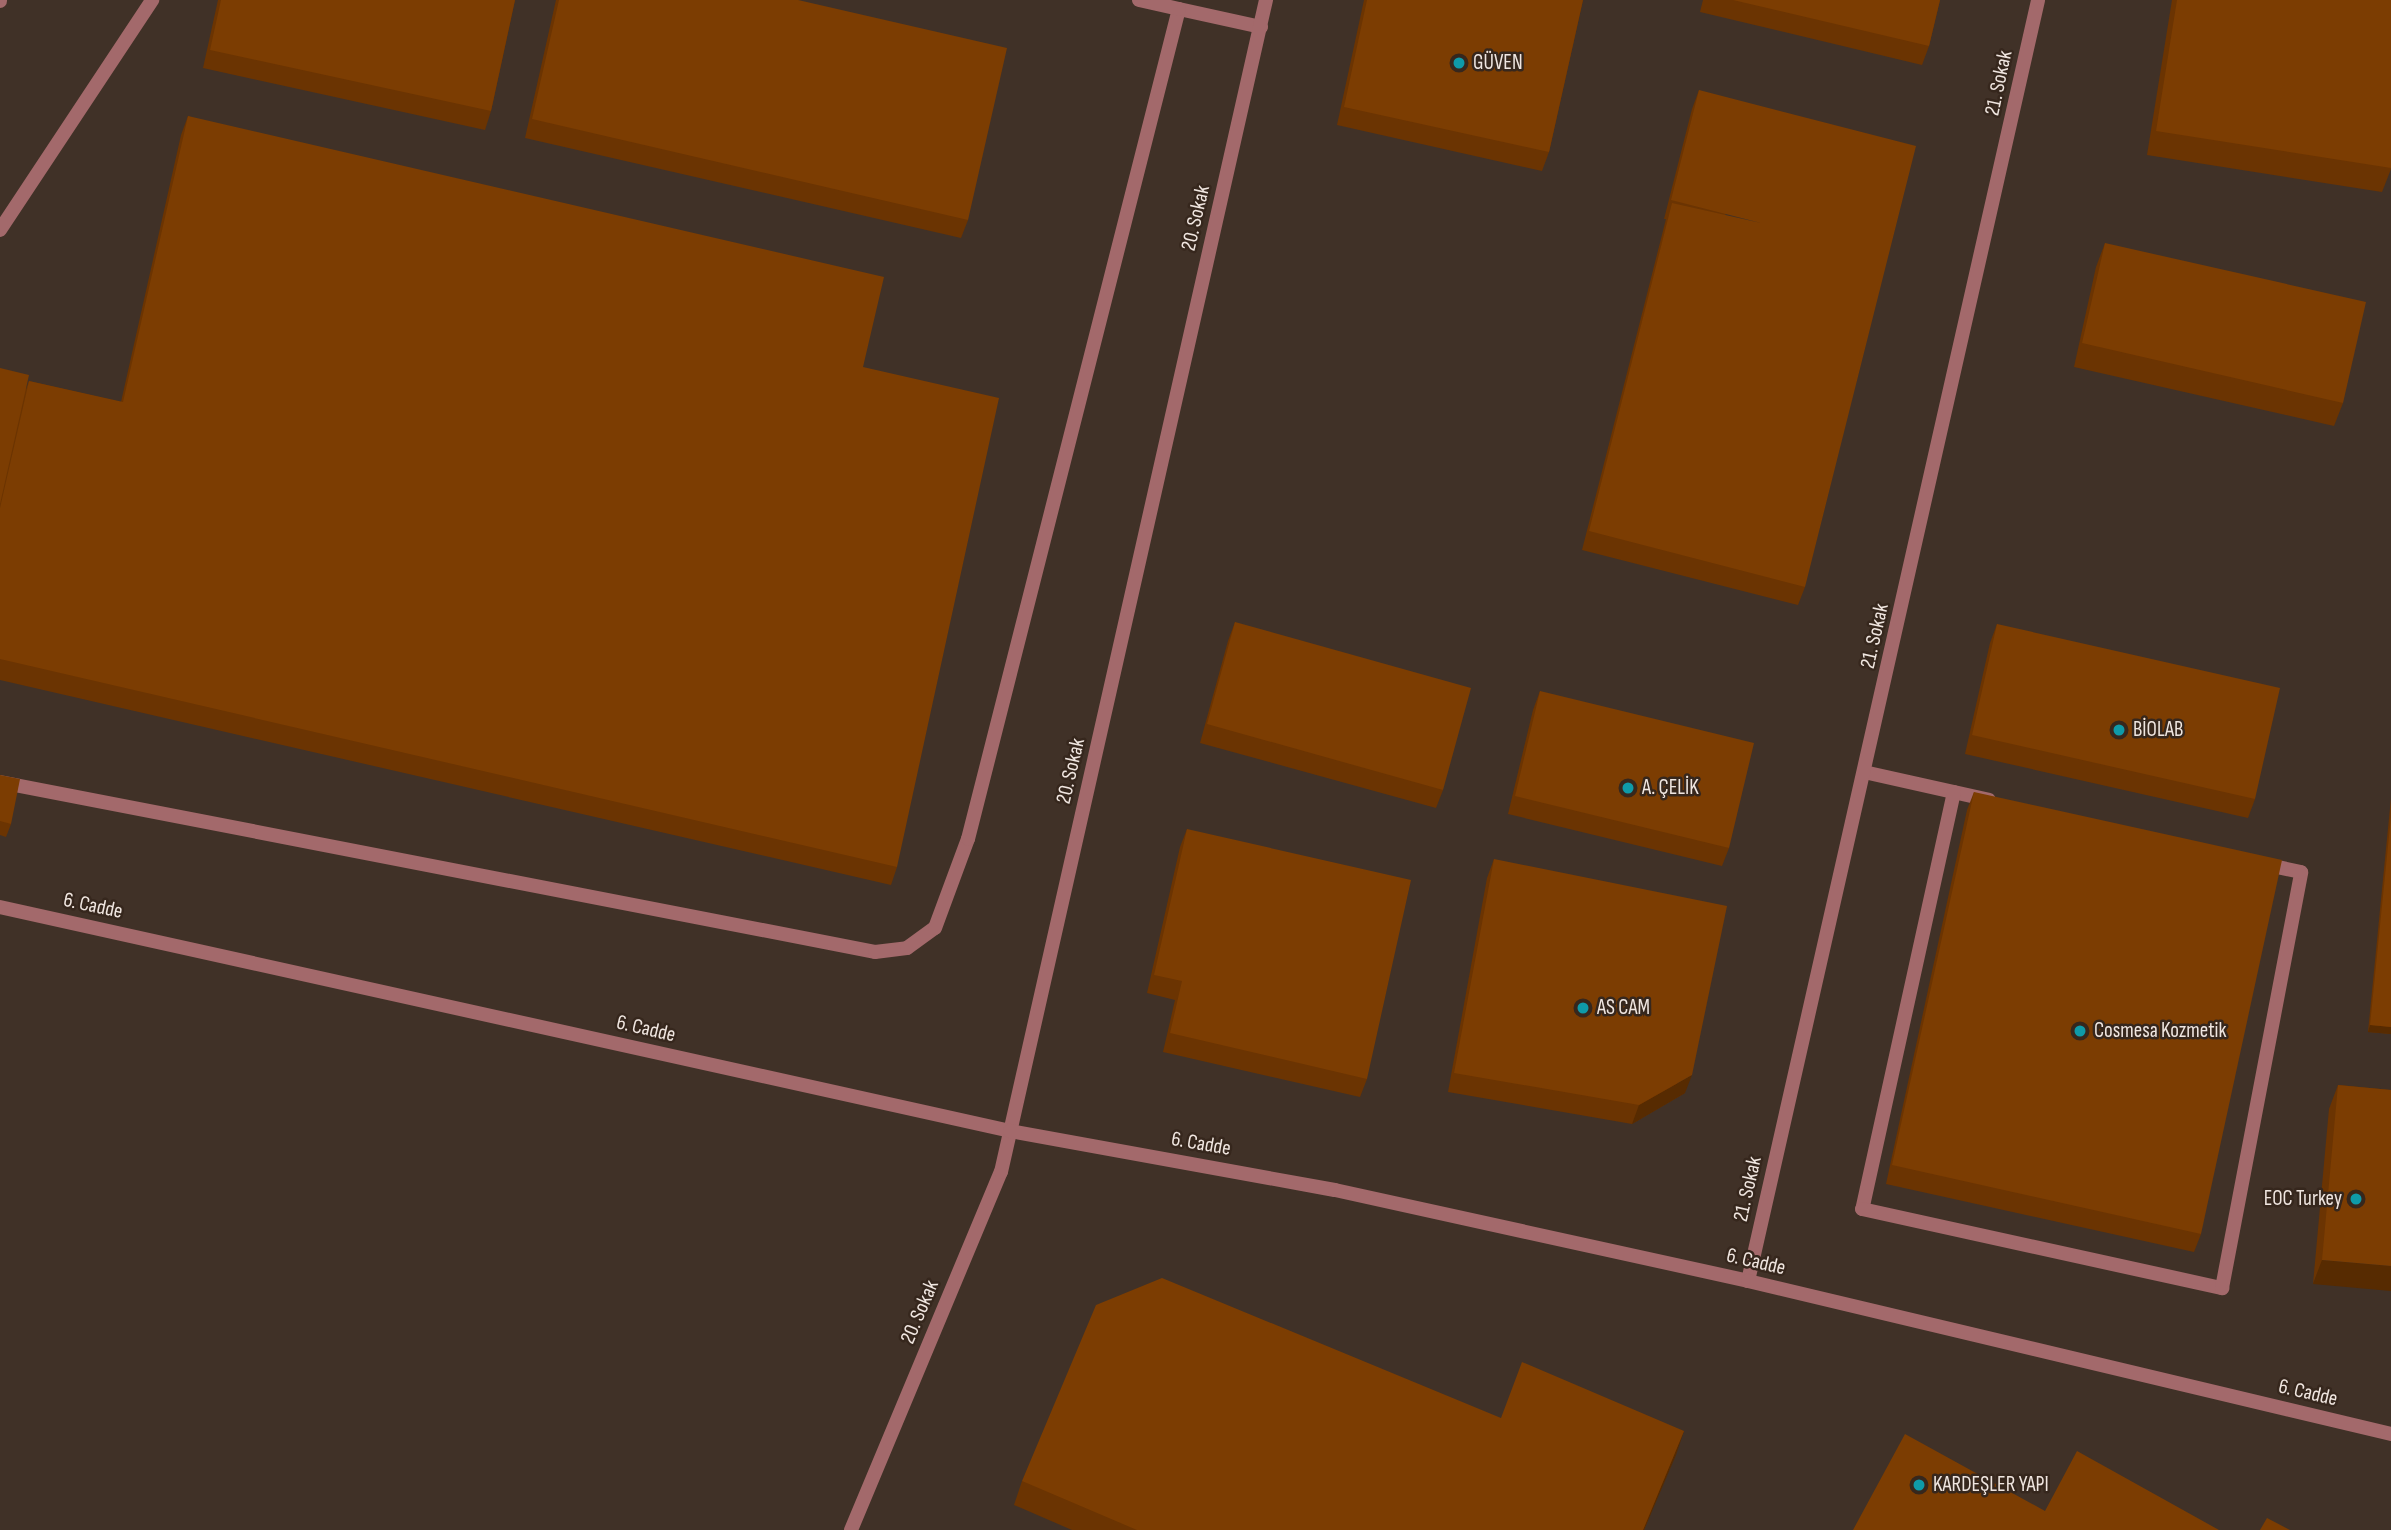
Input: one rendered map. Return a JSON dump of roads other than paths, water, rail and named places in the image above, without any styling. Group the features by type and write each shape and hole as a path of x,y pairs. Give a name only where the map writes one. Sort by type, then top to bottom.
{"street":[{"path":"0,230 152,0"},
{"path":"1139,0 1261,27"},
{"name":"20. Sokak","path":"851,1530 1001,1172 1266,0"},
{"name":"21. Sokak","path":"1748,1281 2038,0"},
{"path":"0,782 875,952 907,948 935,928 968,839 1179,9"},
{"path":"1864,772 2008,805"},
{"path":"1954,793 1862,1209 2222,1288 2301,872 2247,860"},
{"name":"6. Cadde","path":"0,907 1010,1131 1335,1190 1748,1281 2391,1434"}],"place":[{"name":"GÜVEN","path":"1459,63"},
{"name":"BİOLAB","path":"2119,730"},
{"name":"A. ÇELİK","path":"1628,788"},
{"name":"AS CAM","path":"1583,1008"},
{"name":"Cosmesa Kozmetik","path":"2080,1031"},
{"name":"EOC Turkey","path":"2356,1199"},
{"name":"KARDEŞLER YAPI","path":"1919,1485"}]}
